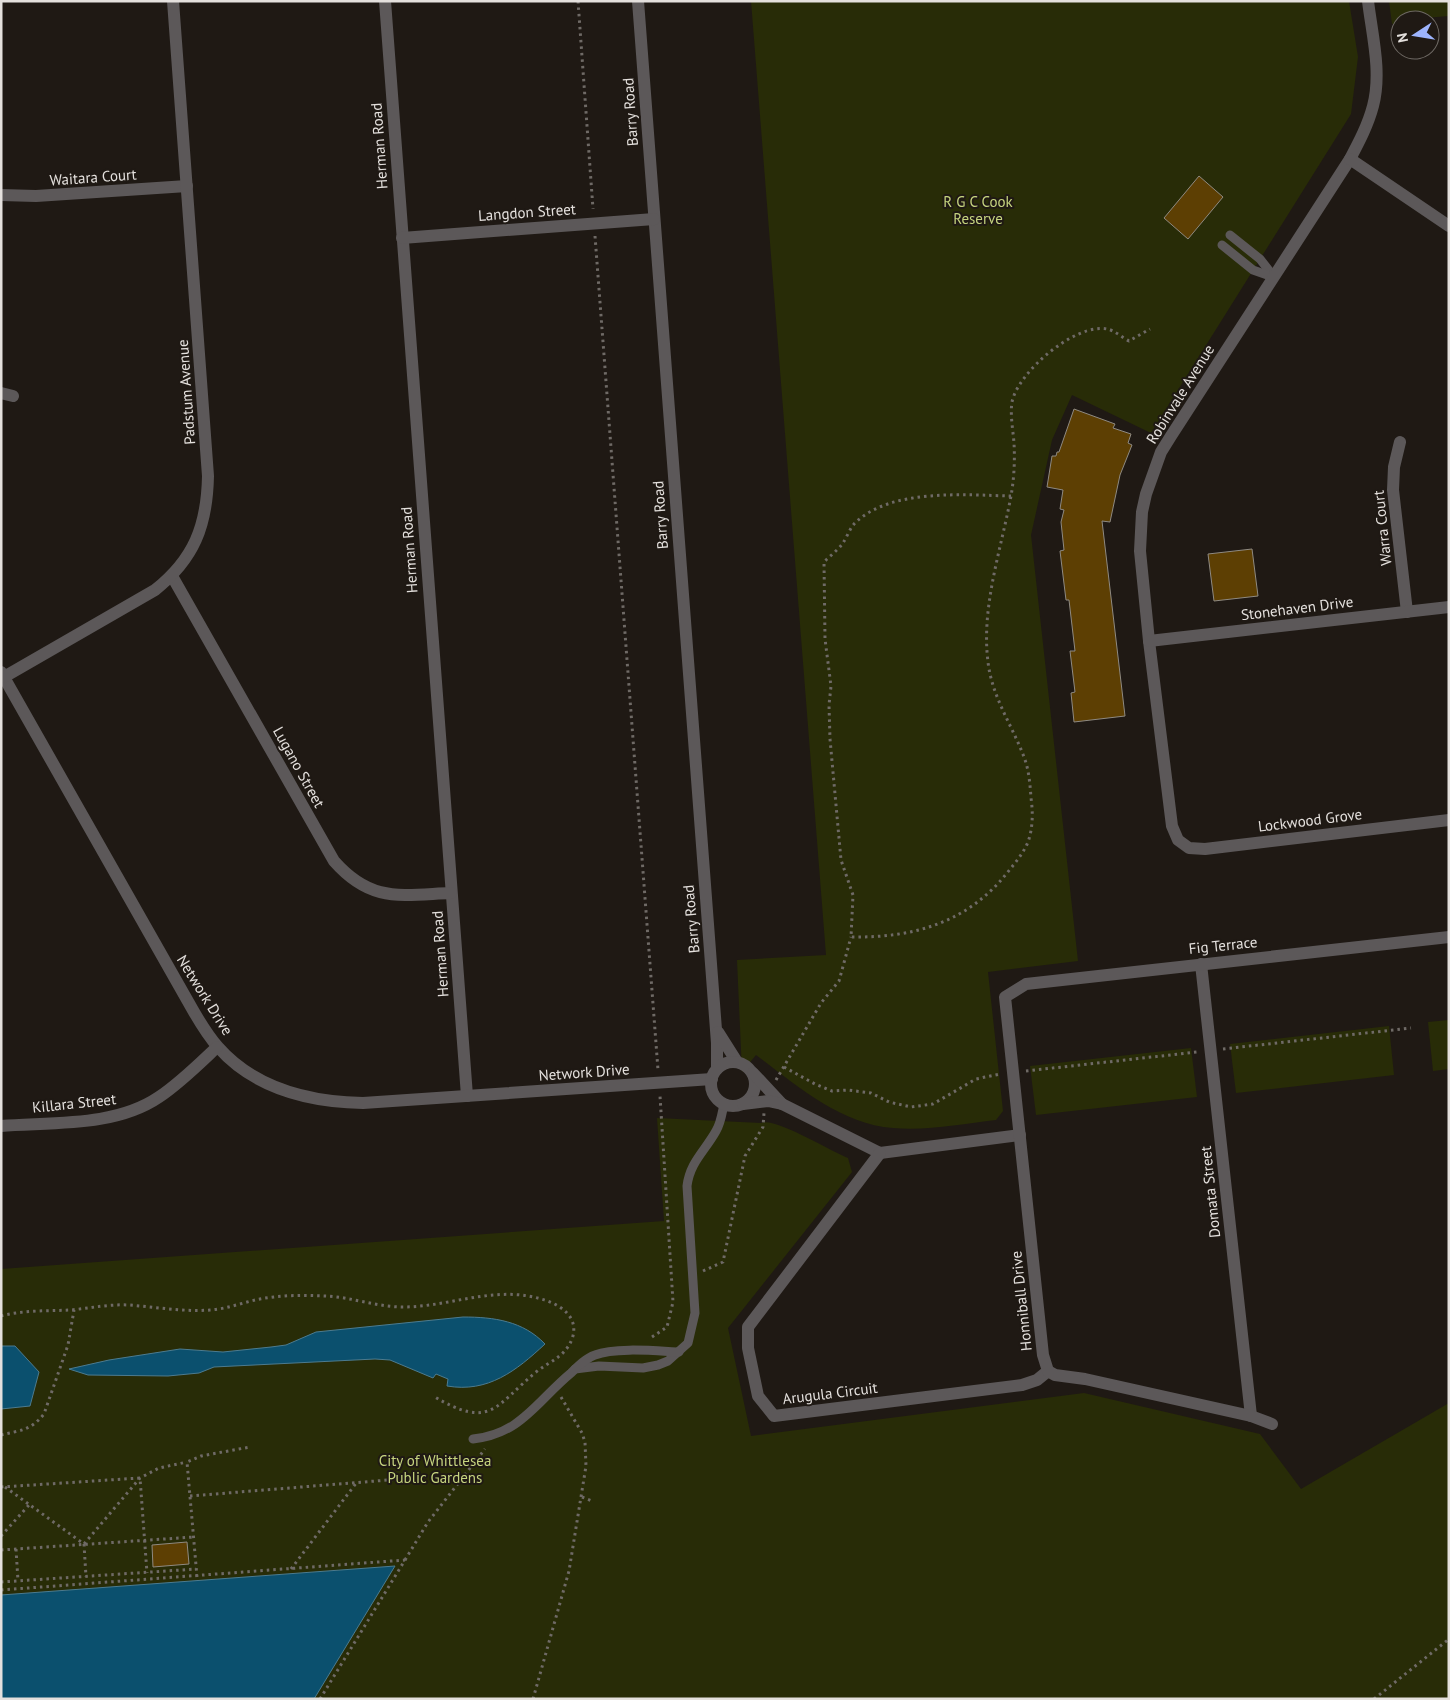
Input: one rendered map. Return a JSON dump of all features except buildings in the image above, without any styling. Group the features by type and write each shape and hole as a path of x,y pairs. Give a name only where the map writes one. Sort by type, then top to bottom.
{"street":[{"name":"Padstum Avenue","path":"3,674 139,600 172,576 188,556 197,538 208,499 208,476 173,1"},
{"name":"Herman Road","path":"385,1 467,1096"},
{"name":"Barry Road","path":"638,1 716,1027 714,1074"},
{"name":"Robinvale Avenue","path":"1178,840 1169,810 1149,642 1140,551 1142,512 1152,473 1171,436 1350,159 1367,126 1374,104 1376,59 1368,1"},
{"path":"1350,159 1449,226"},
{"name":"Waitara Court","path":"1,195 36,196 187,186"},
{"name":"Langdon Street","path":"402,238 654,218"},
{"name":"Warra Court","path":"1400,442 1394,467 1394,490 1407,612"},
{"name":"Lugano Street","path":"172,576 334,862 346,875 362,886 376,892 397,895 451,892"},
{"name":"Stonehaven Drive","path":"1149,642 1449,607"},
{"name":"Network Drive","path":"3,674 194,1012 217,1047 249,1074 304,1098 330,1102 363,1103 659,1082 714,1074"},
{"name":"Lockwood Grove","path":"1178,840 1189,848 1205,848 1449,820"},
{"name":"Fig Terrace","path":"1005,997 1026,984 1449,937"},
{"name":"Domata Street","path":"1200,964 1251,1416"},
{"name":"Honniball Drive","path":"1005,997 1043,1354 1048,1371"},
{"name":"Barry Road","path":"716,1027 722,1041 737,1062"},
{"name":"Killara Street","path":"1,1126 94,1119 126,1113 159,1097 217,1047"},
{"path":"767,1097 734,1106 724,1104 717,1099 712,1091 714,1074 728,1062 746,1065 767,1097 880,1153 1020,1135"},
{"path":"743,1104 750,1098 754,1090 755,1081 752,1072"},
{"name":"Arugula Circuit","path":"880,1153 748,1328 748,1348 758,1396 774,1416 1022,1385 1037,1380 1048,1371"},
{"path":"1048,1371 1056,1376 1085,1379 1251,1416 1272,1424"}],"lane":[{"path":"1230,235 1260,259 1274,278"},
{"path":"1222,245 1253,270 1274,278"},
{"path":"575,1369 592,1366 643,1368 658,1365 668,1361 688,1343 693,1330 695,1313 687,1186 688,1174 698,1155 718,1129 724,1104"},
{"path":"473,1439 498,1435 523,1420 556,1385 588,1359 602,1353 679,1352"}],"path":[{"path":"578,1 672,1272 673,1302 670,1321 660,1334 647,1340"},
{"path":"851,937 881,938 910,933 933,927 961,914 986,897 1019,858 1028,842 1032,810 1029,774 1024,758 1000,707 988,662 989,614 1015,465 1012,402 1024,377 1056,347 1092,330 1108,329 1129,341 1150,329"},
{"path":"672,1272 708,1271 723,1262 746,1156 763,1127 767,1097 820,1003 839,981 851,937 853,895 840,860 830,739 829,705 831,686 823,600 824,562 842,545 855,524 880,506 897,501 928,497 1011,496"},
{"path":"784,1067 832,1091 848,1090 871,1093 889,1102 911,1107 933,1104 976,1079 1013,1072 1411,1028"},
{"path":"1,1316 12,1313 74,1310 108,1304 211,1310 262,1299 305,1295 328,1296 403,1307 459,1301 505,1293 540,1299 567,1311 571,1317 573,1334 563,1355 535,1373 502,1404 484,1412 474,1412 461,1410 433,1396"},
{"path":"1,1435 26,1430 44,1414 68,1345 74,1310"},
{"path":"533,1699 567,1581 586,1466 585,1442 577,1422 556,1385"},
{"path":"320,1699 434,1514 479,1459 485,1449 486,1438"},
{"path":"86,1577 84,1544 140,1478 159,1468 187,1462 201,1456 250,1447"},
{"path":"187,1462 197,1577"},
{"path":"3,1487 140,1478"},
{"path":"140,1478 147,1572"},
{"path":"190,1496 413,1478"},
{"path":"291,1570 357,1482"},
{"path":"3,1487 84,1544"},
{"path":"582,1497 592,1501"},
{"path":"1,1536 29,1505"},
{"path":"1,1550 194,1537"},
{"path":"16,1549 18,1581"},
{"path":"1,1590 197,1577 405,1560"},
{"path":"1,1582 196,1569"},
{"path":"1374,1699 1449,1638"}],"green space":[{"name":"R G C Cook Reserve","path":"751,1 1349,1 1358,57 1351,114 1151,433 1072,395 1052,440 1031,535 1078,961 988,972 1003,1111 996,1120 919,1129 874,1125 837,1111 820,1101 756,1055 742,1072 737,960 826,955"},
{"path":"1389,1 1449,1 1449,16 1440,17 1440,10 1390,10"},
{"path":"1449,1020 1449,1069 1433,1071 1428,1022"},
{"path":"1389,1026 1394,1075 1236,1093 1230,1044"},
{"path":"1191,1048 1197,1097 1036,1115 1030,1066"},
{"name":"City of Whittlesea Public Gardens","path":"657,1118 768,1122 790,1130 848,1158 852,1172 728,1328 751,1436 1084,1393 1260,1434 1301,1489 1449,1403 1449,1698 1,1699 1,1269 664,1221"}],"water":[{"path":"463,1317 497,1319 518,1325 545,1344 523,1363 500,1378 476,1386 462,1387 447,1386 448,1379 436,1374 433,1378 390,1360 375,1359 214,1367 199,1373 168,1376 88,1375 69,1369 109,1360 180,1349 223,1352 271,1347 286,1345 316,1332"},
{"path":"1,1346 15,1346 39,1372 30,1406 1,1409"},
{"path":"395,1566 314,1699 1,1699 1,1595"}]}
